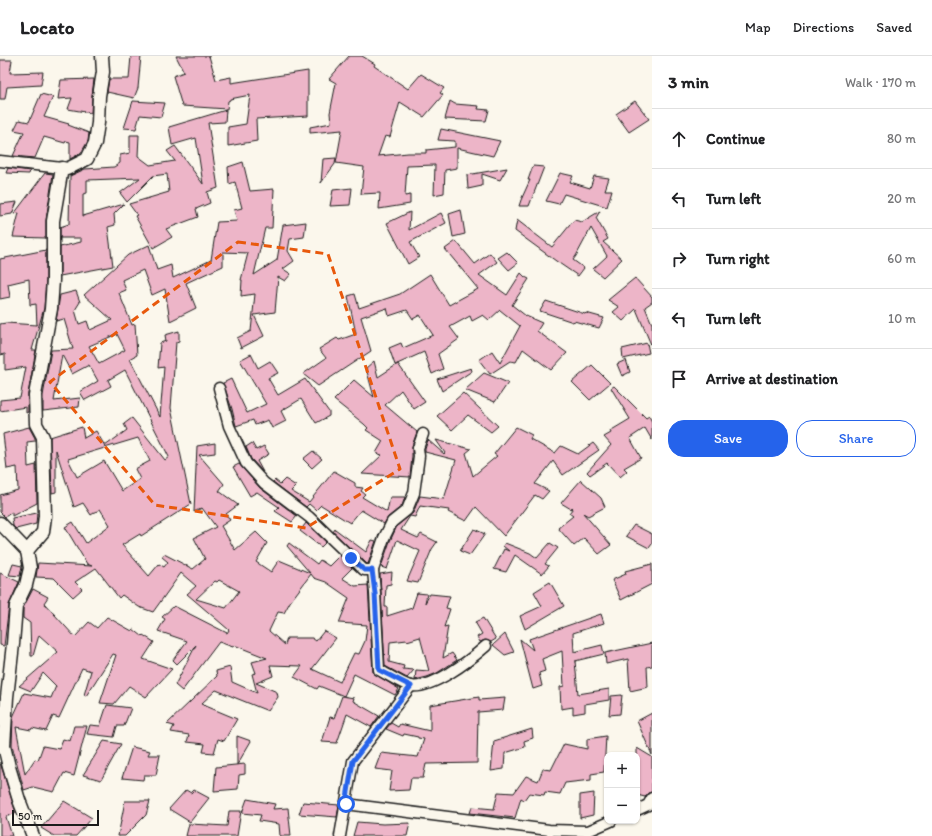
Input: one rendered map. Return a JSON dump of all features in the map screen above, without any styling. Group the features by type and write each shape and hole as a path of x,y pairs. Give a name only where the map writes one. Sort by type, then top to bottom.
{"street":[{"path":"0,161 67,169 87,159 95,143 98,123 99,96 103,72 102,56"},
{"path":"27,551 43,532 45,516 43,438 36,424 35,395 51,309 53,280 53,221 62,168"},
{"path":"219,388 229,426 246,463 264,483 309,517 364,570 372,570"},
{"path":"422,434 418,448 419,456 414,493 408,510 392,522 384,538 372,570 375,593 379,670 411,686 429,684 470,660 486,646"},
{"path":"0,523 27,551 30,568 26,585 16,606 4,746 19,800 33,836"},
{"path":"340,836 353,761 411,686"},
{"path":"640,809 648,806 652,798"},
{"path":"346,804 549,830 588,831 604,824"}],"highlighted area":[{"path":"238,242 328,254 400,469 306,528 155,505 50,382"}],"building":[{"path":"131,56 141,56 138,88 134,98 107,92 109,79 129,79"},
{"path":"176,56 209,56 216,80 231,77 231,83 308,71 308,116 256,119 257,141 228,146 228,127 246,124 250,95 230,99 228,101 227,109 182,106 173,76 184,72"},
{"path":"349,56 362,56 408,89 421,74 444,88 440,93 443,95 424,117 400,102 390,137 385,136 378,156 426,153 426,150 455,147 455,141 438,140 441,129 500,141 493,156 457,148 457,168 445,170 444,193 434,195 435,165 407,166 405,196 410,195 410,204 379,209 380,193 361,194 364,167 336,163 342,130 310,133 310,127 331,123 330,113 336,83 329,79"},
{"path":"0,60 12,60 10,73 43,72 41,85 7,87 5,99 0,99"},
{"path":"94,79 91,113 68,109 72,98 58,99 61,80"},
{"path":"41,94 53,97 44,117 69,124 68,125 89,133 88,141 81,153 70,159 70,142 66,141 65,143 44,137 35,158 13,156 24,132 14,130 19,120 29,122"},
{"path":"133,101 165,103 161,117 140,115 136,129 124,128"},
{"path":"450,101 455,104 479,106 478,109 489,110 486,121 445,119"},
{"path":"635,101 649,119 629,132 616,114"},
{"path":"226,110 225,122 208,123 218,188 207,192 210,203 196,209 198,217 166,229 172,237 153,248 135,216 137,215 129,204 169,192 167,174 153,176 127,202 120,193 140,178 87,180 87,193 83,194 83,216 124,204 114,214 115,225 108,227 113,266 60,276 60,247 81,242 81,238 60,238 60,227 69,224 70,176 85,169 114,167 120,163 120,155 130,153 130,135 139,135 138,156 150,165 175,161 167,151 175,146 203,184 196,138 172,145 169,127"},
{"path":"336,158 335,164 321,183 323,159"},
{"path":"243,162 250,191 274,189 272,228 265,228 254,275 277,260 283,225 306,222 304,237 290,239 288,251 294,261 283,269 291,274 285,281 278,277 275,312 254,315 264,336 241,348 237,338 251,331 255,294 241,296 241,280 248,253 223,252 223,266 186,283 196,308 170,321 165,289 152,295 143,270 122,280 126,290 119,293 132,325 135,324 137,355 130,359 160,417 164,367 158,368 160,343 166,341 165,335 179,331 179,341 176,342 171,408 191,504 141,536 140,534 122,545 149,576 159,564 164,567 168,562 162,557 164,554 193,569 205,559 194,538 216,527 202,508 194,512 197,446 215,443 215,453 199,455 224,484 219,491 238,505 226,514 230,520 221,526 235,550 256,532 267,543 256,562 271,572 279,560 310,573 287,546 289,543 317,564 320,560 329,566 340,555 352,568 342,578 355,586 368,585 373,673 399,689 395,695 354,674 344,696 319,686 317,689 294,677 302,666 270,665 273,676 256,683 277,692 278,697 268,711 216,690 201,704 237,719 224,741 218,739 214,753 203,752 205,744 187,742 189,735 171,732 174,726 167,724 217,676 216,671 230,667 232,682 257,693 252,674 256,673 252,662 267,658 234,645 233,647 219,642 182,691 175,685 196,645 177,664 173,660 187,641 158,631 165,619 162,617 174,606 227,633 229,630 187,594 196,586 181,573 153,612 139,607 122,595 119,598 96,568 75,582 82,589 73,597 54,578 36,577 38,563 92,566 87,564 65,527 73,522 86,543 110,525 100,509 91,515 83,503 74,507 56,450 56,492 52,493 50,437 82,427 84,438 96,431 105,446 127,430 124,424 132,418 165,460 169,457 125,370 108,380 111,386 85,400 80,392 98,381 89,365 72,374 62,355 54,401 80,398 79,407 43,411 43,396 51,350 73,349 64,319 56,321 60,295 76,291 80,302 75,310 79,324 87,321 90,330 112,320 84,295 128,255 149,245 157,270 171,265 173,278 211,260 217,222 237,221 234,210 242,208 235,182 229,184 228,167","holes":["117,334 125,350 99,364 89,346","138,438 150,461 135,469 140,479 122,491 104,461 77,477 68,459","311,574 314,578 326,582 349,598 339,623 367,625 365,641 359,654 354,653 340,682 312,669 336,638 324,631 316,641 312,638 287,638 285,645 269,631 278,612 284,613 290,602","219,580 239,591 226,608 196,599 215,581 217,582"]},
{"path":"533,166 544,167 529,206 519,206 530,180 528,180"},
{"path":"8,168 30,171 29,174 6,173"},
{"path":"507,168 500,180 482,174 482,186 468,189 467,175"},
{"path":"45,173 53,174 46,220 46,238 13,237 19,213 14,214"},
{"path":"560,173 573,176 570,182 590,188 594,176 609,178 605,190 612,190 607,207 564,194 559,204 546,201"},
{"path":"352,188 350,205 330,206 333,190"},
{"path":"17,202 12,214 0,216 0,204"},
{"path":"461,210 465,234 453,237 449,214"},
{"path":"600,211 596,218 608,239 603,242 622,259 603,277 593,269 607,256 591,228 573,260 584,268 578,276 515,231 517,220 552,247 574,220 582,222"},
{"path":"410,212 409,230 441,213 446,223 410,242 419,257 408,264 387,223"},
{"path":"456,241 475,264 490,253 497,262 479,275 507,295 521,273 529,279 512,305 526,316 542,323 537,331 567,353 551,370 523,349 516,362 510,361 490,374 479,360 492,351 500,363 520,326 500,310 489,320 483,315 472,321 470,316 450,327 459,339 438,354 443,369 432,374 424,352 395,365 389,348 401,343 403,348 433,335 420,315 413,319 407,310 389,316 387,308 361,317 371,351 318,386 303,374 326,358 319,349 337,338 339,340 356,334 348,296 355,294 359,308 400,294 430,274 449,305 478,289 445,249"},
{"path":"46,250 44,308 32,350 36,350 28,394 28,412 26,413 26,407 0,411 0,400 20,398 26,367 5,370 5,354 0,355 0,324 37,325 36,304 30,305 29,279 8,284 10,297 0,299 0,259"},
{"path":"507,252 518,263 509,270 498,258"},
{"path":"635,278 652,297 652,302 645,307 652,324 652,347 636,309 623,321 613,312 619,307 608,300"},
{"path":"546,301 585,314 604,318 599,328 573,322 540,311"},
{"path":"647,343 649,353 623,359 622,349"},
{"path":"251,354 258,368 270,361 278,373 268,378 278,395 305,379 329,412 329,416 316,423 301,399 281,411 286,421 272,428 268,420 255,425 253,420 236,426 223,383 231,379 247,413 266,404 240,360"},
{"path":"626,360 630,372 622,376 617,364"},
{"path":"374,361 378,377 398,364 425,402 414,409 401,390 385,405 417,432 412,446 410,477 362,474 382,455 376,453 383,441 366,430 368,428 364,424 334,400 354,380 374,397 366,368"},
{"path":"592,365 610,383 590,400 572,382"},
{"path":"471,368 472,371 442,391 437,379"},
{"path":"484,373 508,383 495,402 465,390"},
{"path":"614,386 646,418 649,416 652,422 652,440 645,428 630,438 641,458 624,468 627,471 620,477 607,463 590,475 587,472 611,445 604,437 611,433 610,431 630,419 611,388"},
{"path":"463,393 498,426 491,432 468,415 452,430 437,416"},
{"path":"29,427 35,441 27,442 28,467 36,465 37,503 12,516 12,512 5,517 0,512 0,495 18,490 17,467 7,469 3,434"},
{"path":"516,427 532,435 530,439 555,453 561,446 578,454 593,443 599,450 563,475 553,461 535,484 549,491 542,499 535,495 504,536 476,507 466,521 448,512 449,510 420,506 415,517 410,516 401,530 418,538 421,534 437,542 432,549 418,583 407,581 420,551 397,540 387,569 381,567 397,526 413,513 420,496 444,499 456,460 425,452 428,440 444,454 445,453 436,440 471,449 466,453 473,476 497,456 494,454"},
{"path":"252,443 256,450 264,446 269,454 257,461 263,472 251,459 246,447"},
{"path":"313,451 322,459 312,468 303,459"},
{"path":"239,464 260,488 297,516 292,522 275,511 279,507 257,492 250,496 233,467"},
{"path":"334,471 355,483 355,487 363,488 361,491 365,494 362,497 387,512 390,497 405,497 402,506 388,517 384,524 361,510 350,523 321,505 316,510 309,504 306,507 273,482 275,480 280,484 285,479 296,486 291,491 309,502"},
{"path":"581,480 601,498 605,507 588,516 583,513 611,545 599,554 584,538 574,546 558,528 573,516 569,513 573,508 572,507 571,509 561,503"},
{"path":"37,513 36,524 16,529 13,526 12,518"},
{"path":"306,523 326,542 321,547 300,531"},
{"path":"634,525 652,534 652,544 649,548 626,536"},
{"path":"335,529 366,552 372,540 376,541 368,564 333,532"},
{"path":"474,529 485,534 470,555 460,551"},
{"path":"505,543 530,553 537,558 550,543 558,548 545,564 549,566 542,574 515,555 506,572 494,569 504,549 509,551 503,546"},
{"path":"13,564 22,566 20,576 9,575"},
{"path":"652,564 652,584 621,600 612,580 626,574 625,571"},
{"path":"392,572 391,584 386,585 385,607 387,607 387,616 412,608 417,593 427,594 425,603 430,594 450,596 446,608 450,609 444,627 448,626 443,658 452,653 457,660 437,673 427,677 415,680 416,670 429,671 420,637 407,641 390,642 389,662 404,666 403,669 414,670 407,678 385,666 380,574"},
{"path":"0,573 19,582 9,605 4,646 0,645"},
{"path":"550,582 564,606 525,629 520,616 542,606 534,592"},
{"path":"33,589 48,597 44,603 75,637 89,622 97,628 107,617 132,631 133,629 142,636 143,635 154,642 143,659 172,669 146,697 129,686 114,704 100,703 116,655 113,654 86,696 84,695 91,671 82,668 59,718 53,716 46,731 16,727 25,774 35,759 38,760 43,746 59,749 63,739 70,741 74,726 87,726 74,776 64,773 54,792 33,787 24,790 12,745 13,717 24,693 51,698 56,686 43,673 31,691 19,686 58,652 39,635 33,656 31,656 30,623 23,618 23,608"},
{"path":"601,614 604,623 573,633 574,652 602,645 604,654 575,661 578,694 609,689 609,700 585,704 585,712 573,714 573,707 561,709 560,687 564,686 562,651 542,659 545,671 539,673 542,686 533,689 520,639 533,650 529,639"},
{"path":"483,618 496,639 491,642 485,640 480,642 477,637 482,634 475,622"},
{"path":"505,634 514,652 505,655 493,645"},
{"path":"652,643 652,666 647,667 648,687 630,691 628,659 606,664 605,653"},
{"path":"622,695 620,714 609,715 611,696"},
{"path":"342,696 354,698 353,701 379,716 371,727 347,714 337,743 322,742 330,717 334,718"},
{"path":"479,697 479,700 505,698 503,710 478,712 477,763 426,764 423,778 411,778 409,790 389,791 392,771 375,769 381,753 418,757 424,739 404,734 403,736 386,729 391,723 398,727 400,724 430,731 430,705"},
{"path":"107,705 131,708 124,726 117,726 114,737 87,734 90,725 100,726"},
{"path":"652,713 652,755 637,721"},
{"path":"532,729 533,738 524,741 525,747 505,753 504,769 491,771 494,741"},
{"path":"237,736 251,741 237,765"},
{"path":"606,736 604,772 591,774 591,780 565,783 560,794 545,792 544,795 529,793 524,800 521,798 515,818 470,813 472,807 494,809 498,792 514,793 526,776 538,781 543,769 551,770 564,744 587,749 587,739"},
{"path":"104,741 121,744 101,780 83,775"},
{"path":"132,747 150,751 148,755 160,755 156,775 144,775 143,780 122,778"},
{"path":"637,748 652,757 652,792 648,793 645,797 640,796 640,752 637,752"},
{"path":"0,762 16,813 6,817 12,836 0,836"},
{"path":"245,764 245,774 239,775 238,789 214,791 216,767"},
{"path":"186,790 191,793 194,790 209,798 190,822 169,809"},
{"path":"594,793 593,815 580,818 580,795"},
{"path":"247,799 275,804 273,809 288,808 291,836 280,836 279,824 259,821 261,815 242,813"},
{"path":"64,801 92,818 76,836 54,836 41,828"},
{"path":"125,801 150,801 146,815 125,836 118,836"},
{"path":"303,802 339,805 337,817 299,814"},
{"path":"229,811 241,811 237,836 186,836 189,824 227,826"},
{"path":"357,822 383,824 410,823 407,836 353,836"}],"route":[{"path":"346,804 353,761 411,686 379,670 375,593 372,570 364,570 351,558"}]}
